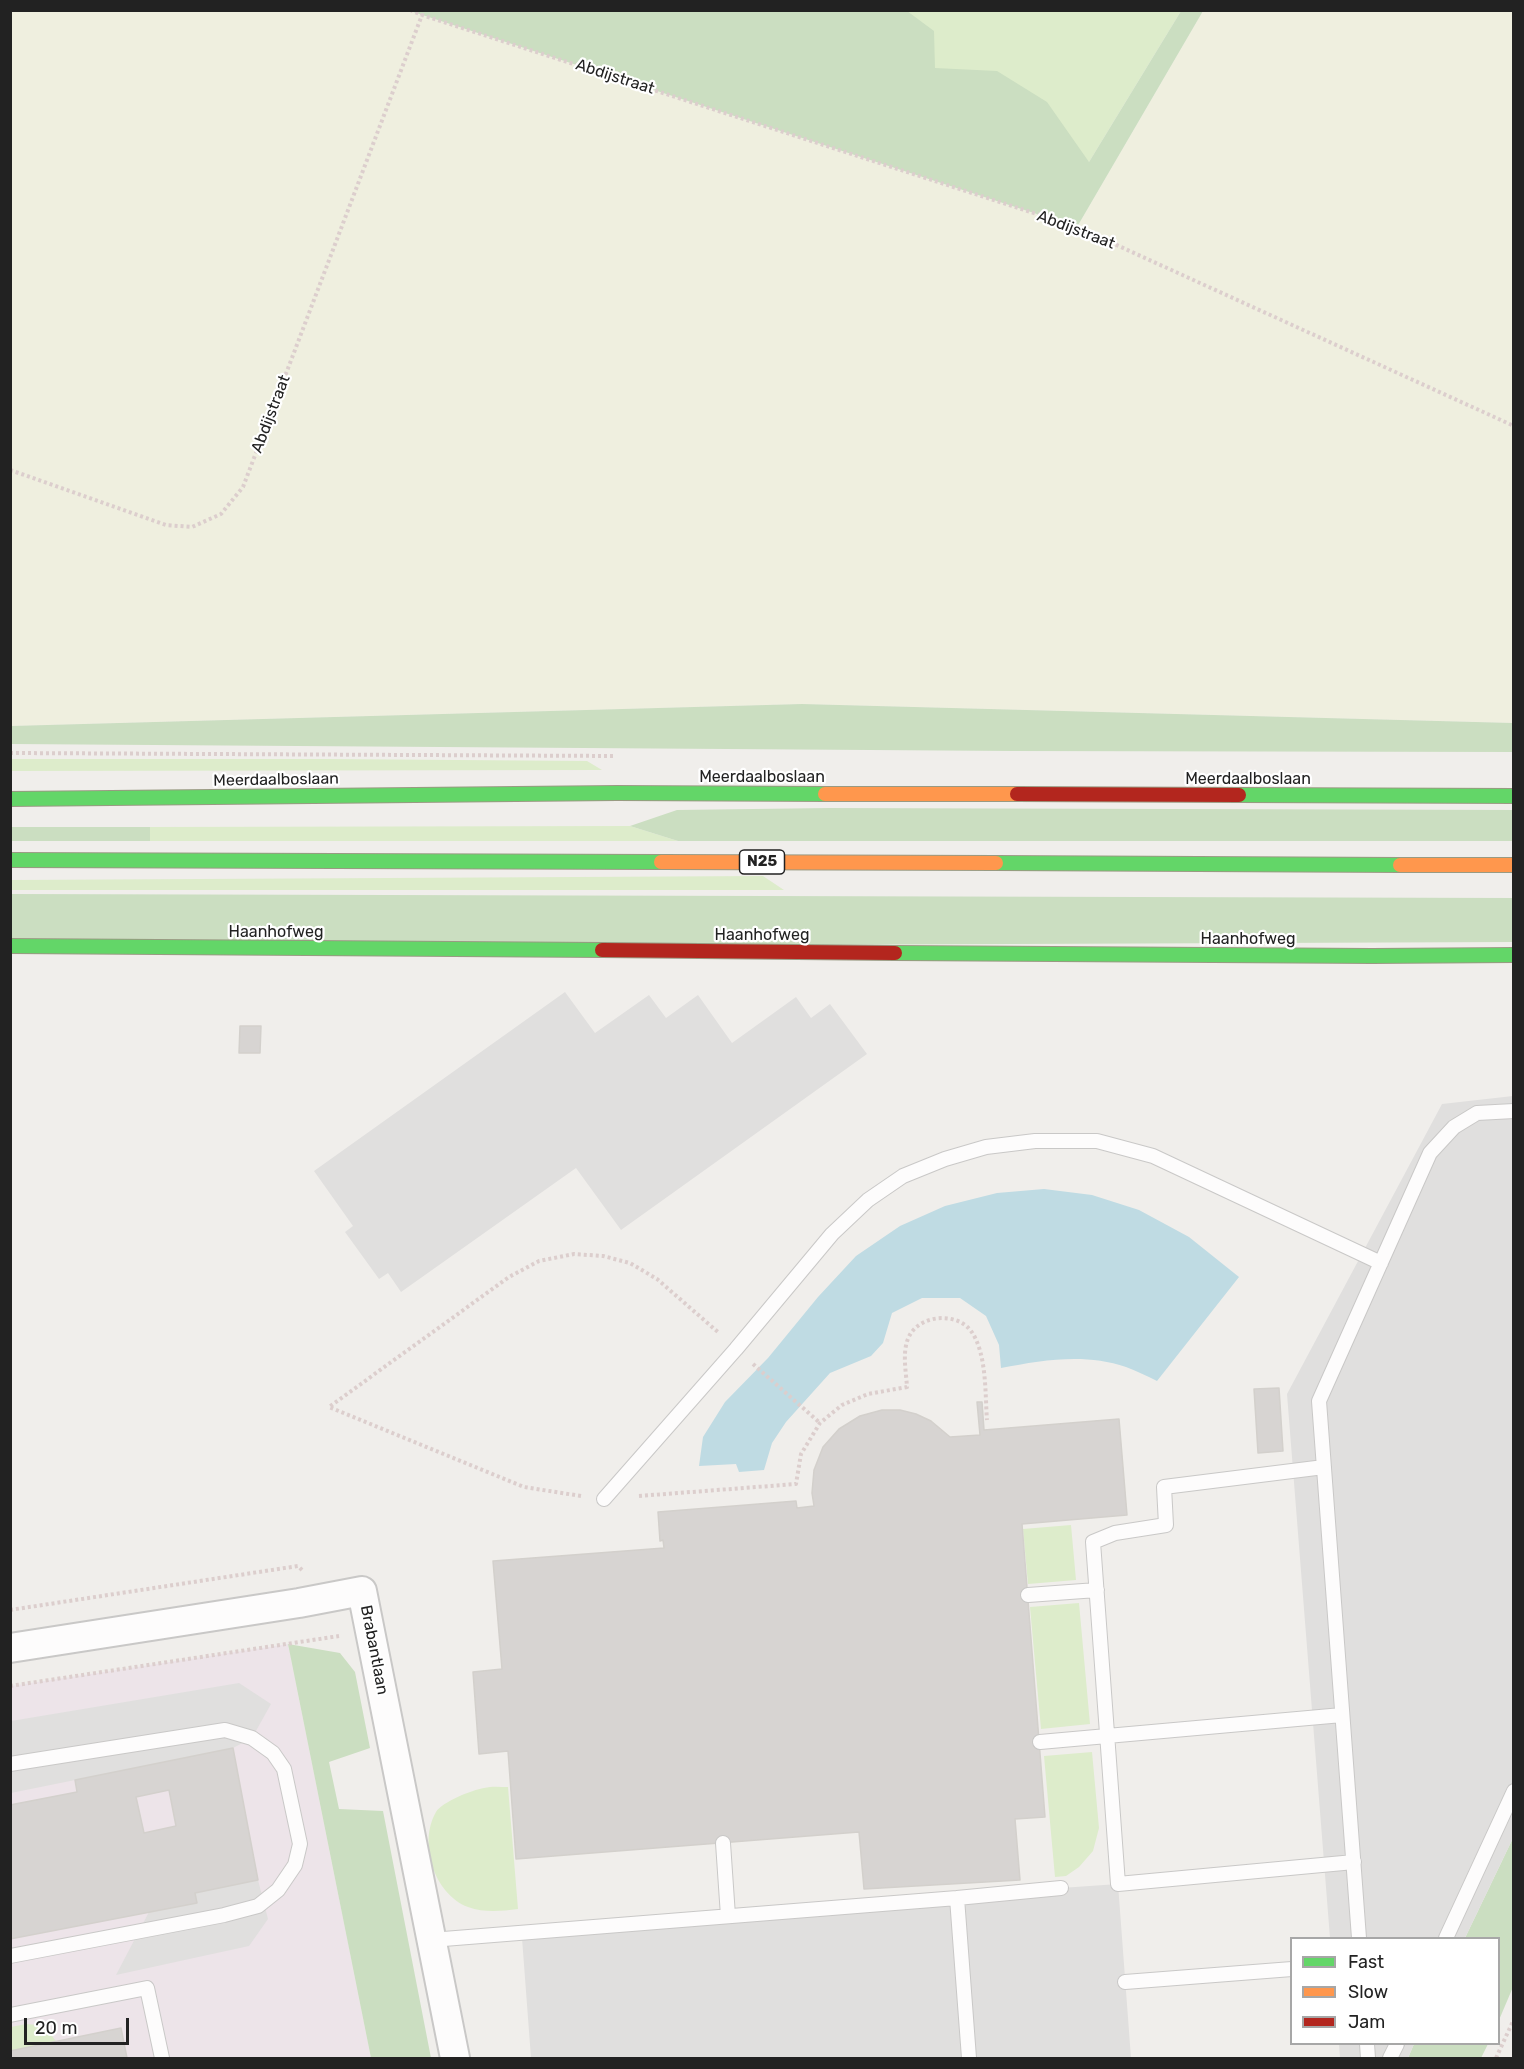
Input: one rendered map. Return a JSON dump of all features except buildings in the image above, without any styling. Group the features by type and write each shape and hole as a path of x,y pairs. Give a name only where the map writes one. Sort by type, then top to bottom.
{"main road":[{"name":"Meerdaalboslaan","path":"10,799 605,793 1514,796"},
{"name":"N25","path":"10,860 1514,865"},
{"name":"Haanhofweg","path":"10,946 1372,956 1514,955"}],"street":[{"name":"Brabantlaan","path":"10,1648 362,1591 455,2058"}],"lane":[{"path":"1359,1937 1319,1401 1430,1153 1454,1127 1477,1113 1514,1111"},
{"path":"604,1499 736,1349 832,1234 868,1200 903,1176 945,1159 986,1147 1035,1141 1097,1141 1153,1156 1381,1263"},
{"path":"1324,1467 1164,1487 1166,1526 1115,1533 1094,1542 1118,1884 1354,1862"},
{"path":"1028,1595 1097,1590"},
{"path":"1040,1742 1342,1715"},
{"path":"10,1764 225,1730 252,1738 273,1753 284,1769 300,1844 295,1864 278,1890 258,1906 224,1915 10,1956"},
{"path":"1446,1937 1514,1791"},
{"path":"723,1843 728,1916"},
{"path":"431,1940 1061,1888"},
{"path":"957,1898 969,2058"},
{"path":"1125,1982 1290,1970"},
{"path":"10,2014 147,1988 162,2058"}],"path":[{"path":"410,10 422,15"},
{"name":"Abdijstraat","path":"10,470 166,525 192,527 221,514 243,487 422,15 1077,227 1514,426"},
{"path":"820,1423 657,1279 630,1263 603,1256 574,1254 539,1261 509,1277 329,1407 524,1487 560,1494 604,1499 796,1484 801,1454 820,1423 842,1405 868,1394 907,1387 904,1354 912,1332 930,1318 952,1318 970,1329 981,1350 987,1420"},
{"path":"10,1686 370,1632"},
{"path":"1496,2058 1514,2019"}],"shaded area":[{"path":"565,992 595,1033 649,995 666,1018 698,995 732,1043 796,997 811,1018 830,1004 867,1054 621,1230 576,1168 401,1292 388,1273 379,1279 345,1232 353,1226 314,1171"},
{"path":"1513,1096 1513,1838 1465,1937 1330,1937 1287,1394 1442,1104"},
{"path":"288,1644 371,2058 11,2058 11,1686"},
{"path":"239,1683 271,1704 252,1738 233,1748 11,1793 11,1721"},
{"path":"258,1880 268,1919 249,1946 116,1975 149,1912 197,1903 195,1893"},
{"path":"1118,1884 1131,2058 531,2058 522,1938"},
{"path":"1339,2045 1414,2045 1408,2058 1340,2058"}],"green space":[{"path":"10,11 410,11 1077,227 1203,11 1513,11 1513,723 802,704 11,726"},
{"path":"410,11 907,11 934,31 935,68 997,71 1047,102 1089,162 1181,11 1203,11 1077,227"},
{"path":"840,11 1181,11 1089,162"},
{"path":"802,704 1513,723 1513,752 11,744 11,726"},
{"path":"11,759 587,761 602,770 10,771"},
{"path":"829,808 1514,810 1513,841 678,841 630,826 677,810"},
{"path":"630,826 678,841 150,841 150,827"},
{"path":"11,827 150,827 150,841 11,841"},
{"path":"763,876 784,890 11,890 11,880"},
{"path":"11,894 1514,898 1513,942 11,948"},
{"path":"1071,1525 1076,1580 1028,1584 1023,1529"},
{"path":"1079,1603 1090,1724 1041,1729 1030,1607"},
{"path":"288,1644 340,1653 355,1672 370,1748 329,1762 339,1809 383,1811 431,2058 371,2058"},
{"path":"1092,1752 1099,1828 1093,1851 1079,1867 1066,1876 1055,1877 1044,1756"},
{"path":"487,1787 508,1787 518,1909 487,1911 474,1909 456,1900 438,1879 429,1852 431,1824 439,1808 458,1797"},
{"path":"1513,1838 1513,1987 1500,2018 1500,1937 1465,1937"},
{"path":"26,2024 44,2028 56,2041 11,2051 11,2027"},
{"path":"1414,2045 1488,2045 1481,2058 1408,2058"}],"water":[{"path":"1044,1189 1092,1195 1139,1210 1189,1237 1239,1277 1157,1381 1126,1367 1095,1360 1048,1360 1001,1368 999,1345 986,1316 960,1298 922,1298 892,1313 883,1343 871,1356 830,1373 786,1422 772,1443 764,1470 739,1472 736,1464 699,1466 703,1437 725,1402 768,1358 818,1297 856,1256 900,1226 945,1206 997,1193"}],"traffic: fast":[{"path":"10,799 617,793 825,794"},
{"path":"1239,795 1514,796"},
{"path":"10,860 661,862"},
{"path":"996,863 1400,865"},
{"path":"10,946 602,950"},
{"path":"895,953 1514,955"}],"traffic: slow":[{"path":"825,794 1017,794"},
{"path":"661,862 996,863"},
{"path":"1400,865 1514,865"}],"traffic: jam":[{"path":"1017,794 1239,795"},
{"path":"602,950 895,953"}]}
